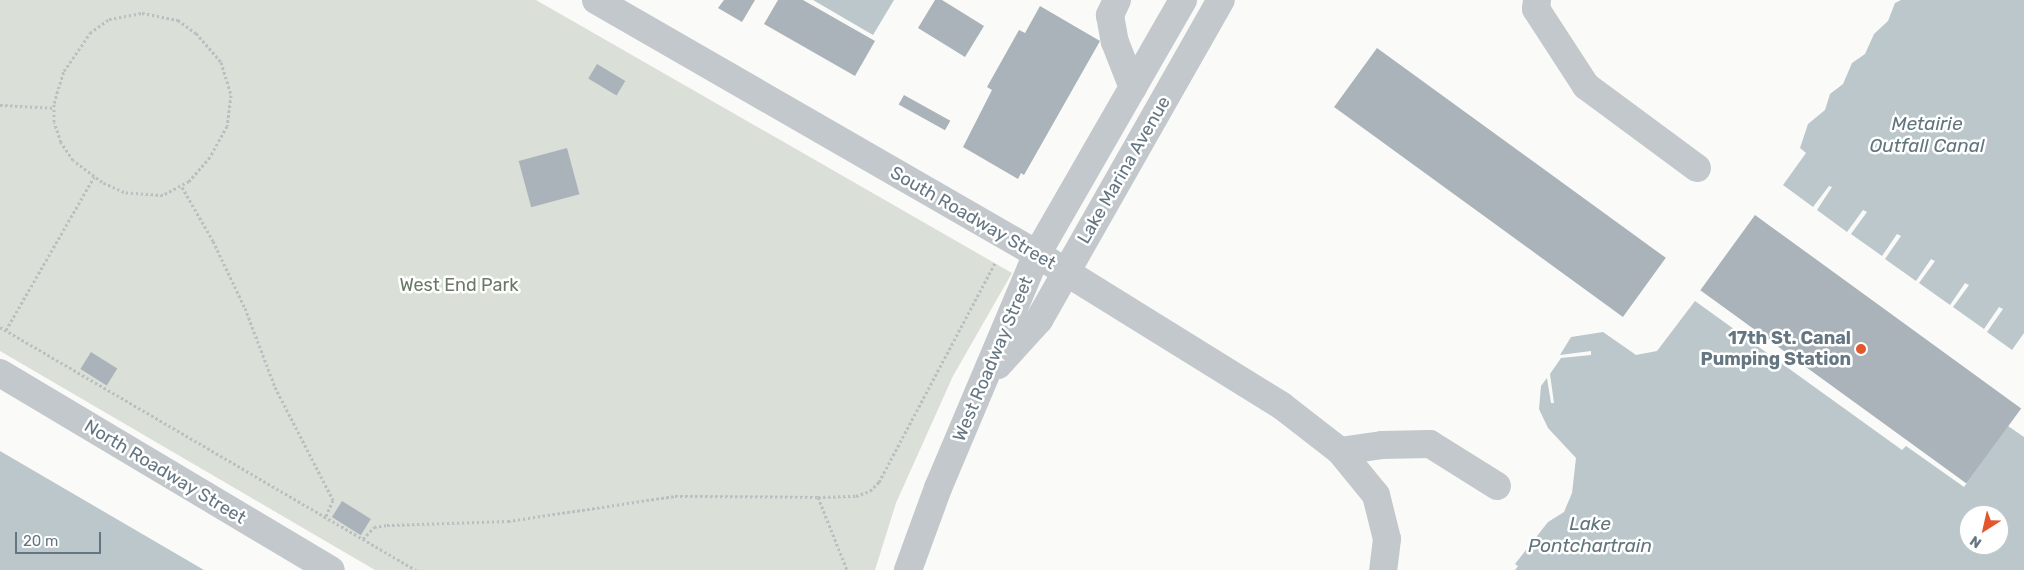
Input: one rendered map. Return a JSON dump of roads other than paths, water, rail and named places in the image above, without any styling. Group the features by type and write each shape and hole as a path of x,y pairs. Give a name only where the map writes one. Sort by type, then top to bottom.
{"street":[{"name":"South Roadway Street","path":"596,0 1038,254 1282,406 1340,451 1376,495 1387,539 1383,570"},
{"path":"1117,0 1110,15 1116,42 1133,88"},
{"name":"West Roadway Street","path":"908,570 938,488 1038,254 1183,0"},
{"name":"Lake Marina Avenue","path":"984,381 1039,320 1221,0"},
{"path":"1537,0 1536,9 1586,86 1697,168"},
{"name":"North Roadway Street","path":"0,373 331,570"},
{"path":"1340,451 1389,444 1430,444 1497,486"}],"water":[{"path":"813,0 894,0 873,35"},
{"name":"Metairie Outfall Canal","path":"1901,0 2024,0 2024,333 2012,350 1987,332 2003,309 1999,307 1984,329 1953,307 1969,285 1965,283 1950,305 1919,283 1935,261 1931,259 1916,281 1885,259 1901,236 1897,234 1882,256 1851,234 1867,212 1863,210 1847,232 1817,210 1832,187 1829,186 1813,207 1783,185 1806,153 1800,148 1808,124 1825,110 1830,94 1843,84 1852,63 1865,54 1874,34 1888,21 1895,3"},
{"name":"Lake Pontchartrain","path":"1695,301 1902,450 1906,446 1964,487 2008,426 2024,437 2024,570 1515,570 1518,566 1515,564 1548,522 1564,512 1572,493 1576,458 1548,428 1539,409 1541,386 1547,378 1551,403 1554,403 1550,374 1561,358 1591,355 1591,351 1560,355 1571,337 1603,332 1636,355 1657,351"},
{"path":"0,451 204,570 0,570"}],"place":[{"name":"17th St. Canal Pumping Station","path":"1861,349"}],"park label":[{"name":"West End Park","path":"459,285"}]}
